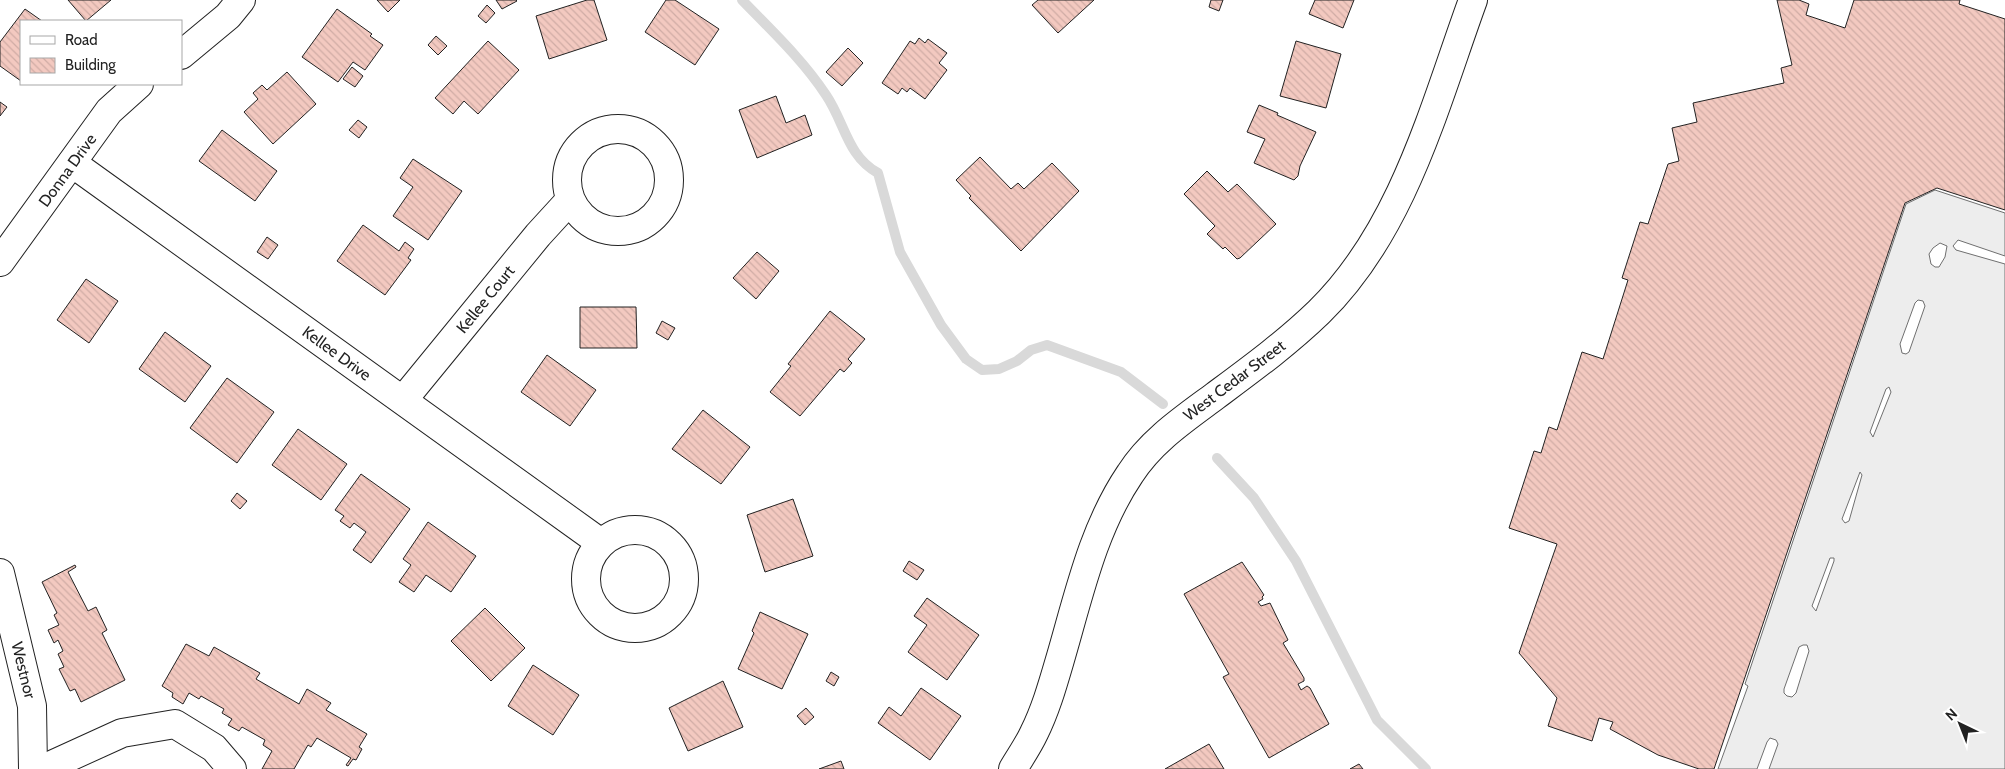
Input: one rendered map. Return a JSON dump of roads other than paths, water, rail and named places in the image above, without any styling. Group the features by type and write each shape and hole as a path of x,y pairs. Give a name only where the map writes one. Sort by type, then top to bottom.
{"street":[{"path":"182,54 228,16 240,0"},
{"name":"West Cedar Street","path":"1013,769 1034,733 1045,707 1093,551 1116,495 1144,455 1174,426 1283,344 1319,313 1348,282 1391,214 1418,152 1474,0"},
{"name":"Donna Drive","path":"0,262 110,111 138,85"},
{"name":"Kellee Drive","path":"72,163 601,543"},
{"name":"Kellee Court","path":"403,400 538,235 570,200"},
{"name":"Westnor","path":"0,573 32,706 33,769"},
{"path":"43,769 122,734 175,724 214,748 232,769"}],"waterway":[{"path":"742,0 817,82 826,95 859,158 878,173 900,252 941,325 966,359 982,370 999,369 1017,361 1031,350 1047,345 1121,372 1163,404"},
{"path":"1217,458 1254,498 1296,561 1377,720 1426,769"}]}
